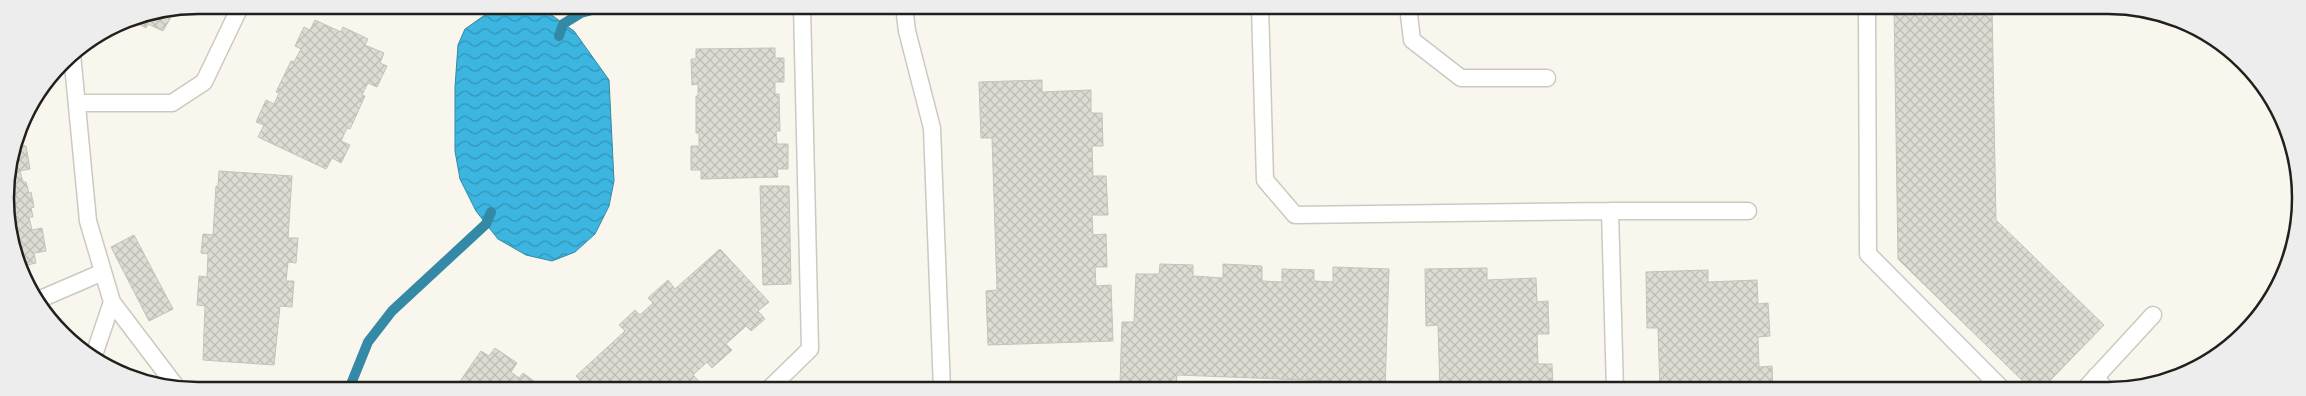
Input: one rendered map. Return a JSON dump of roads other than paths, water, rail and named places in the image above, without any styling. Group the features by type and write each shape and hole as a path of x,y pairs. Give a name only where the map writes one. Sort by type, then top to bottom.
{"lane":[{"path":"77,102 172,103 204,82 237,14"},
{"path":"776,382 810,349 802,14"},
{"path":"905,14 907,31 932,128 942,382"},
{"path":"1260,14 1265,180 1295,215 1748,211"},
{"path":"1409,14 1412,40 1461,78 1547,78"},
{"path":"1867,14 1868,254 1995,382"},
{"path":"73,63 88,221 112,302 172,381"},
{"path":"1610,211 1615,382"},
{"path":"43,298 103,272"},
{"path":"95,351 112,302"},
{"path":"2090,382 2153,315"},
{"path":"2096,376 2100,382"}],"water":[{"path":"486,14 550,14 574,31 609,80 614,181 609,206 595,234 575,252 552,261 526,255 498,239 476,211 460,179 455,151 455,87 458,45 465,29"}],"waterway":[{"path":"559,36 563,24 579,14"},
{"path":"352,382 368,342 392,311 486,224 491,212"}]}
